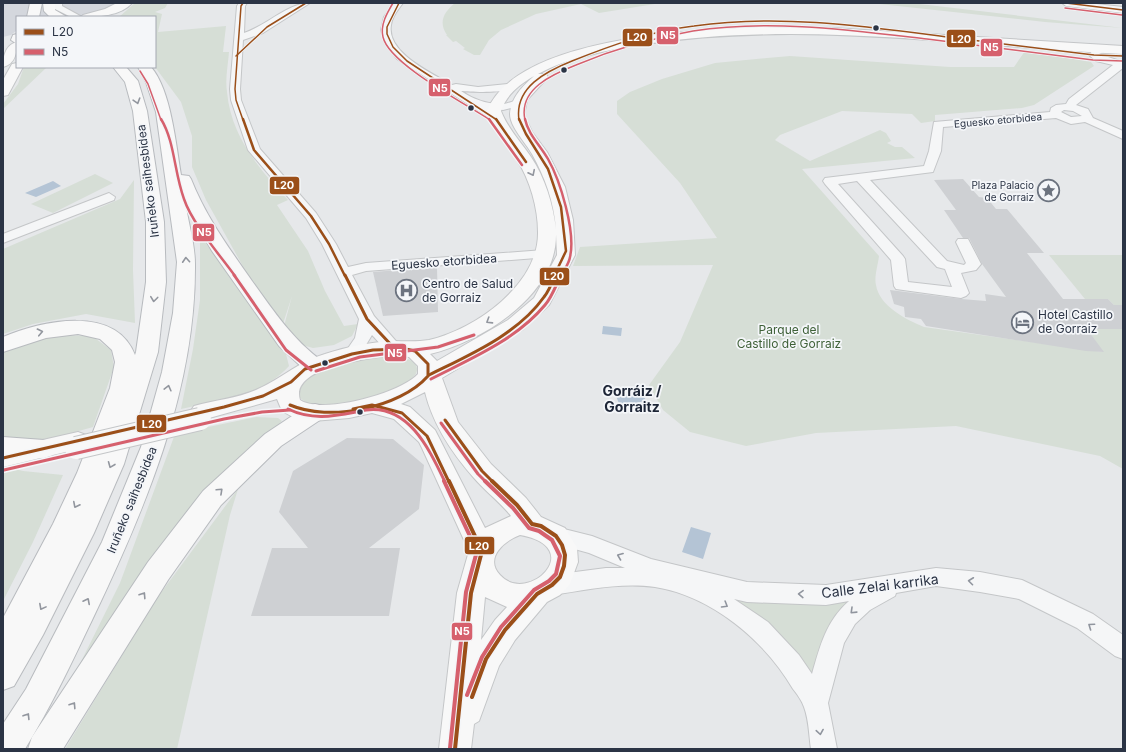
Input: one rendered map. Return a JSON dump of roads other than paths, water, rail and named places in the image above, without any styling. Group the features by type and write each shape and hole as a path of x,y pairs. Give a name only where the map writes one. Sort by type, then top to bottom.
{"main road":[{"path":"33,16 36,3"},
{"path":"49,3 48,8 51,13 58,16"},
{"path":"91,16 109,11 126,3"},
{"path":"113,16 130,3"},
{"path":"3,465 77,444 201,415 263,396 290,382 305,369 352,354 438,345 469,333 498,315 510,306 535,275 546,249 546,224 539,190 532,173 509,136 499,125 495,112 508,89 567,54 604,41 668,26 728,19 776,18 870,23 1121,56"},
{"path":"201,415 260,407 302,408 329,413 372,405 413,389 423,383 429,375 516,325 542,301 566,255 564,220 557,187 539,152 525,133 517,116 520,102 528,89 548,72 576,58 607,46 670,31 736,23 828,24 875,27 1099,52"},
{"path":"3,63 16,47"},
{"path":"3,92 16,68"},
{"name":"Iruñeko saihesbidea","path":"3,675 33,625 81,533 112,464 147,352 156,282 155,222 140,111 131,82 120,68"},
{"name":"Iruñeko saihesbidea","path":"6,749 37,700 115,544 153,447 173,372 183,313 186,262 163,112 154,82 145,68"},
{"path":"163,112 173,129 181,172 190,199 200,219 290,347 314,366"},
{"path":"3,345 23,336 42,331 69,328 97,330 113,338 123,350 126,365 106,434 83,492 3,648"},
{"path":"449,427 447,406 448,383 459,367 480,347"},
{"path":"400,348 415,351 428,364 429,375 434,384 442,413 449,427 482,471 517,505 532,524"},
{"path":"290,382 287,394 302,408"},
{"path":"372,405 402,412 427,436 436,453 481,556 483,573 489,583 498,590 510,595 524,596 545,590"},
{"path":"44,749 158,571 212,498 274,440 302,408"},
{"path":"3,458 44,449 77,444"},
{"path":"3,446 44,449"},
{"path":"520,524 542,526 556,536 564,550 564,566 560,576 505,630 486,659 455,749 471,593 481,556 488,541 502,529 520,524"}],"street":[{"path":"58,3 58,7 61,10 76,16"},
{"path":"243,3 241,6 236,56 236,100 254,150 311,216 344,272 367,319 400,348"},
{"path":"239,38 267,27 306,3"},
{"path":"399,3 393,10 385,28 389,43 400,57 412,66 446,84 470,100 495,112 520,102 508,89 478,90 446,84"},
{"path":"1066,3 1123,10"},
{"path":"240,27 253,29 267,27"},
{"path":"236,56 267,27"},
{"path":"1068,107 1073,100 1121,56"},
{"path":"1058,115 1055,110 1068,107 1086,113 1088,118 1086,119 1110,128 1123,136"},
{"name":"Eguesko etorbidea","path":"861,178 929,169 935,150 938,124 1058,115 1073,120 1086,119"},
{"path":"952,267 960,293 901,286 898,259 829,181 861,178 942,264 964,269 971,267 974,264 963,242"},
{"path":"3,240 109,197"},
{"name":"Eguesko etorbidea","path":"344,272 366,267 544,254"},
{"path":"352,354 362,341 367,329 367,319"},
{"name":"Calle Zelai karrika","path":"556,536 592,545 649,568 747,592 826,595 936,577 980,582 1022,590 1085,621 1123,648"},
{"path":"545,590 606,577 655,578 690,588 724,604 760,629 791,663 816,703 824,749"},
{"path":"816,703 833,640 847,617 862,603 898,583"}],"water":[{"path":"53,181 61,186 36,197 25,193"},
{"path":"603,326 622,328 621,336 602,334"},
{"path":"642,392 646,401 620,406 616,396"},
{"path":"691,527 711,533 703,559 682,552"}],"place":[{"name":"Plaza Palacio de Gorraiz","path":"1049,191"},
{"name":"Centro de Salud de Gorraiz","path":"407,291"},
{"name":"Hotel Castillo de Gorraiz","path":"1023,322"}],"district":[{"name":"Gorráiz / Gorraitz","path":"632,400"}],"park label":[{"name":"Parque del Castillo de Gorraiz","path":"789,337"}]}
